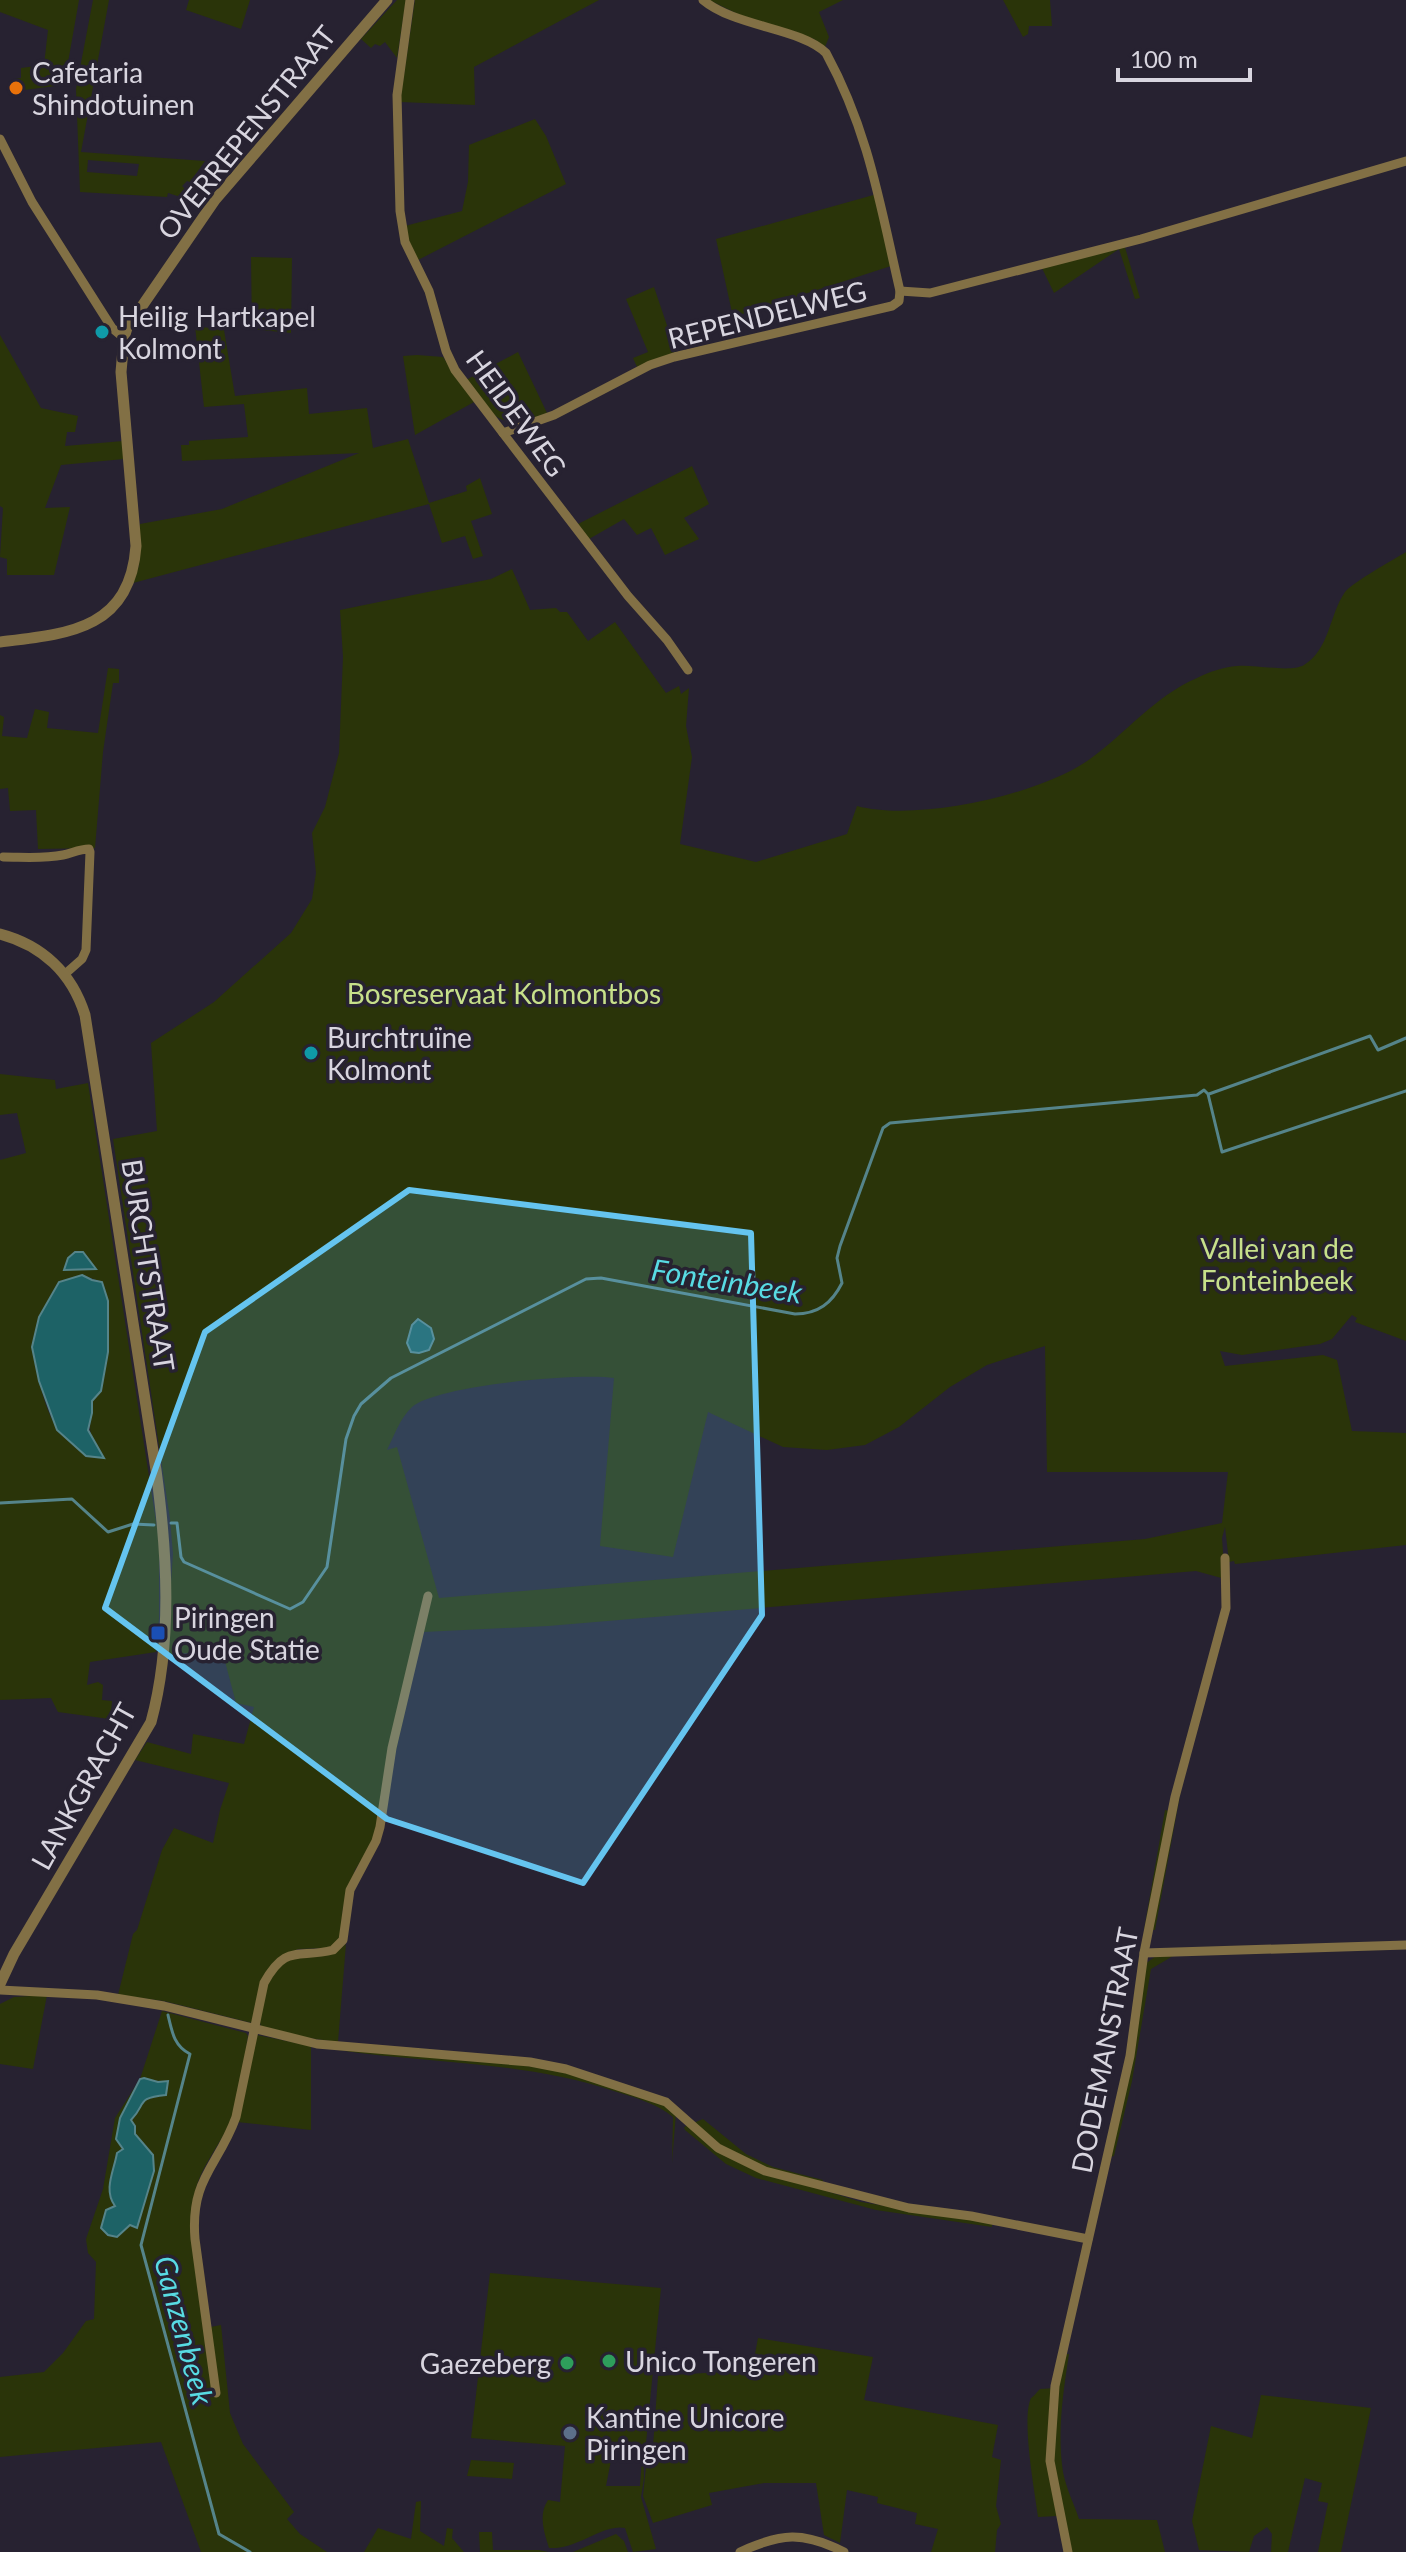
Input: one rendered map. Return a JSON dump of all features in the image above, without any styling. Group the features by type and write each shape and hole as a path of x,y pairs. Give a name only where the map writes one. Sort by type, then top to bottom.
{"street":[{"name":"OVERREPENSTRAAT","path":"124,338 135,313 215,200 387,0"},
{"name":"HEIDEWEG","path":"410,0 397,95 398,177 405,242 429,291 446,351 455,370 688,670"},
{"name":"REPENDELWEG","path":"503,433 554,415 650,365 689,353 892,306 899,301 900,291 878,186 857,118 826,53 819,46 736,18 703,0"},
{"path":"0,139 32,202 112,328 124,338 121,372 136,546 130,577 115,603 96,622 79,630 0,642"},
{"path":"900,291 930,293 1141,239 1406,161"},
{"path":"135,313 179,320"},
{"path":"3,857 37,858 89,849 86,950 82,959 65,974"},
{"name":"BURCHTSTRAAT","path":"0,934 34,947 65,974 77,994 86,1021 165,1542 162,1647"},
{"name":"DODEMANSTRAAT","path":"1068,2552 1050,2461 1059,2363 1130,2056 1144,1953 1175,1797 1226,1608 1225,1558"},
{"path":"216,2393 193,2219 196,2201 205,2173 231,2131 236,2117 264,1983 271,1969 288,1956 333,1950 343,1940 350,1890 376,1841 380,1827 392,1748 428,1596"},
{"name":"LANKGRACHT","path":"0,1987 14,1954 144,1736 156,1702 162,1647"},
{"path":"1144,1953 1406,1945"},
{"path":"0,1987 97,1995 179,2009 317,2044 530,2062 566,2069 666,2102 718,2148 765,2171 909,2208 971,2216 1088,2239"},
{"path":"740,2552 770,2540 806,2536 844,2552"}],"highlighted area":[{"path":"409,1190 751,1233 762,1615 583,1883 387,1819 105,1608 205,1332"}],"green space":[{"path":"0,0 79,0 64,85 16,91 15,79 21,78 21,68 44,65 48,30 0,12"},
{"path":"93,0 109,0 81,152 205,161 190,182 182,186 188,192 184,198 168,193 167,197 80,192 76,89","holes":["88,160 139,164 137,176 87,172"]},
{"path":"189,0 250,0 241,29 186,10"},
{"path":"397,0 406,0 397,58 385,42 371,48 361,39"},
{"path":"415,0 599,0 474,67 475,105 400,102"},
{"path":"709,0 843,0 819,12 829,37 825,47 814,39 740,15"},
{"path":"1003,0 1050,0 1052,26 1029,26 1028,34 1023,37"},
{"path":"535,119 546,136 566,184 418,260 407,238 405,226 462,211 468,182 469,145"},
{"path":"877,194 891,266 733,317 716,239"},
{"path":"1124,244 1140,298 1135,299 1119,249 1054,293 1041,266"},
{"path":"251,257 292,258 291,333 252,329"},
{"path":"654,287 676,352 637,367 633,358 648,352 626,299"},
{"path":"195,326 224,330 235,396 307,388 309,414 367,408 373,448 408,439 429,503 467,491 466,486 480,478 492,514 471,521 483,556 473,559 465,536 442,543 429,504 133,583 139,565 140,524 222,509 359,453 182,461 181,445 189,445 189,441 248,437 244,404 204,407"},
{"path":"0,335 41,408 78,416 75,432 67,432 65,446 123,441 124,459 61,465 45,508 70,507 54,575 7,575 7,559 0,557 3,508 0,506"},
{"path":"518,352 547,413 530,419 507,421 492,412 466,380"},
{"path":"403,356 443,357 474,402 415,435"},
{"path":"692,466 709,504 684,518 699,539 665,555 651,528 637,535 624,519 589,539 578,524"},
{"path":"1406,552 1406,1341 1355,1322 1357,1318 1352,1315 1332,1339 1320,1344 1242,1355 1220,1351 1225,1366 1323,1355 1337,1360 1352,1431 1406,1433 1406,1545 1235,1564 1234,1561 1229,1562 1225,1527 1222,1538 1225,1579 1196,1571 548,1626 423,1632 376,1838 355,1870 343,1908 340,1940 330,1948 298,1949 278,1959 252,2023 164,2001 118,1995 133,1934 137,1930 162,1850 174,1828 213,1843 229,1783 135,1760 147,1742 191,1754 193,1734 244,1744 254,1707 236,1703 222,1650 166,1655 173,1554 170,1519 113,1139 157,1131 151,1043 214,1002 291,933 312,899 316,873 312,833 325,807 339,753 343,657 340,610 491,579 512,569 530,610 556,608 567,612 588,641 615,622 666,693 679,686 681,694 689,688 686,726 692,757 680,844 756,862 847,834 857,806 882,810 944,808 1041,784 1090,759 1154,705 1182,686 1211,672 1237,666 1290,668 1304,665 1319,650 1345,592","holes":["1045,1346 1047,1472 1228,1472 1222,1523 1145,1539 439,1598 397,1447 387,1450 408,1411 426,1399 509,1382 571,1377 614,1378 600,1546 673,1557 708,1412 783,1447 827,1450 865,1445 899,1427 950,1387 987,1365"]},
{"path":"108,668 119,669 119,683 113,683 103,752 95,848 38,849 36,810 10,811 8,788 0,789 0,715 4,717 2,736 27,738 35,709 49,712 47,728 98,733"},
{"path":"0,1074 55,1080 56,1089 88,1083 159,1541 156,1652 90,1662 87,1685 98,1682 103,1685 102,1700 112,1701 111,1711 118,1713 117,1720 58,1712 51,1698 0,1700 0,1160 26,1153 17,1113 0,1115","holes":["82,1275 102,1282 108,1301 108,1352 101,1391 92,1401 90,1426 93,1440 69,1441 53,1422 48,1410 32,1347"]},
{"path":"1181,1790 1155,1930 1144,1930 1165,1810 1175,1812"},
{"path":"346,1944 338,2042 294,2036 261,2027 262,1999 269,1982 285,1960 337,1951"},
{"path":"1156,1956 1173,1956 1151,1969 1132,2081 1114,2156 1110,2157 1145,1964"},
{"path":"47,1995 33,2069 0,2064 0,2004 14,1997"},
{"path":"162,2011 248,2036 235,2109 195,2192 194,2240 205,2328 221,2325 230,2413 243,2444 294,2512 287,2519 300,2534 327,2552 201,2552 161,2442 0,2457 0,2377 44,2372 63,2353 86,2321 94,2319 96,2262 88,2253 86,2239 103,2189 115,2118 140,2079"},
{"path":"257,2035 311,2046 311,2130 237,2122"},
{"path":"338,2050 509,2063 577,2075 628,2090 676,2113 672,2163 673,2117 639,2099 549,2074"},
{"path":"703,2119 746,2154 773,2167 823,2180 820,2189 861,2202 992,2223 992,2227 876,2210 756,2178 726,2164 685,2130 684,2127"},
{"name":"Gaezeberg","path":"490,2273 661,2288 646,2443 643,2446 644,2478 641,2497 656,2549 633,2552 625,2528 608,2529 570,2545 549,2548 543,2512 548,2500 560,2502 565,2446 471,2438","holes":["643,2447 640,2486 606,2486 613,2450 639,2451"]},
{"path":"758,2338 873,2357 864,2400 998,2425 992,2457 1001,2460 996,2506 1001,2524 997,2530 995,2552 931,2552 938,2529 915,2524 917,2513 877,2503 878,2497 847,2490 840,2543 824,2535 816,2483 764,2483 709,2493 712,2505 653,2523 643,2496 648,2448 653,2447 658,2376 752,2370"},
{"path":"1063,2354 1069,2354 1062,2413 1061,2457 1066,2484 1079,2519 1157,2520 1165,2552 1070,2552 1057,2516 1038,2517 1028,2439 1028,2408 1031,2398 1040,2389 1057,2388"},
{"path":"1261,2395 1371,2408 1341,2552 1318,2552 1328,2503 1318,2501 1322,2483 1305,2478 1288,2552 1271,2552 1272,2534 1267,2527 1254,2536 1249,2552 1199,2550 1192,2521 1211,2426 1252,2438"},
{"path":"471,2460 514,2463 512,2479 467,2476"},
{"path":"421,2501 420,2531 444,2546 447,2528 453,2529 452,2538 464,2552 364,2552 378,2528 411,2539 416,2502"},
{"path":"479,2532 492,2532 493,2550 548,2552 480,2552"},
{"path":"616,2534 624,2541 628,2552 573,2552"}],"shaded area":[{"path":"75,1252 83,1252 96,1269 64,1270 68,1258"},
{"path":"82,1275 102,1282 108,1301 108,1352 101,1391 92,1401 88,1430 104,1458 86,1456 57,1430 39,1381 32,1347 39,1317 59,1282"},
{"path":"418,1319 431,1328 434,1339 429,1350 419,1353 411,1352 407,1343 412,1325"},
{"path":"140,2079 168,2081 166,2095 146,2100 131,2120 135,2134 153,2155 154,2171 137,2228 130,2225 117,2237 108,2235 101,2228 106,2210 115,2206 110,2194 110,2180 117,2153 123,2149 116,2139 120,2118"}],"waterway":[{"path":"1209,1094 1370,1036 1378,1050 1406,1038"},
{"name":"Fonteinbeek","path":"171,1523 177,1523 184,1562 290,1609 303,1602 327,1567 346,1439 354,1416 361,1404 391,1378 586,1279 601,1278 795,1314 817,1309 829,1302 842,1283 837,1258 840,1246 883,1128 890,1123 1197,1095 1204,1090 1208,1094 1222,1152 1406,1091"},
{"name":"Fonteinbeek","path":"0,1503 72,1499 108,1532 133,1524 154,1525"},
{"name":"Ganzenbeek","path":"168,2015 177,2043 190,2054 141,2245 219,2534 250,2552"}],"place":[{"name":"Cafetaria Shindotuinen","path":"16,88"},
{"name":"Heilig Hartkapel Kolmont","path":"102,332"},
{"name":"Burchtruïne Kolmont","path":"311,1053"},
{"name":"Piringen Oude Statie","path":"158,1633"},
{"name":"Unico Tongeren","path":"609,2361"},
{"name":"Gaezeberg","path":"567,2363"},
{"name":"Kantine Unicore Piringen","path":"570,2433"}],"park label":[{"name":"Bosreservaat Kolmontbos","path":"504,993"},
{"name":"Vallei van de Fonteinbeek","path":"1277,1264"}]}
